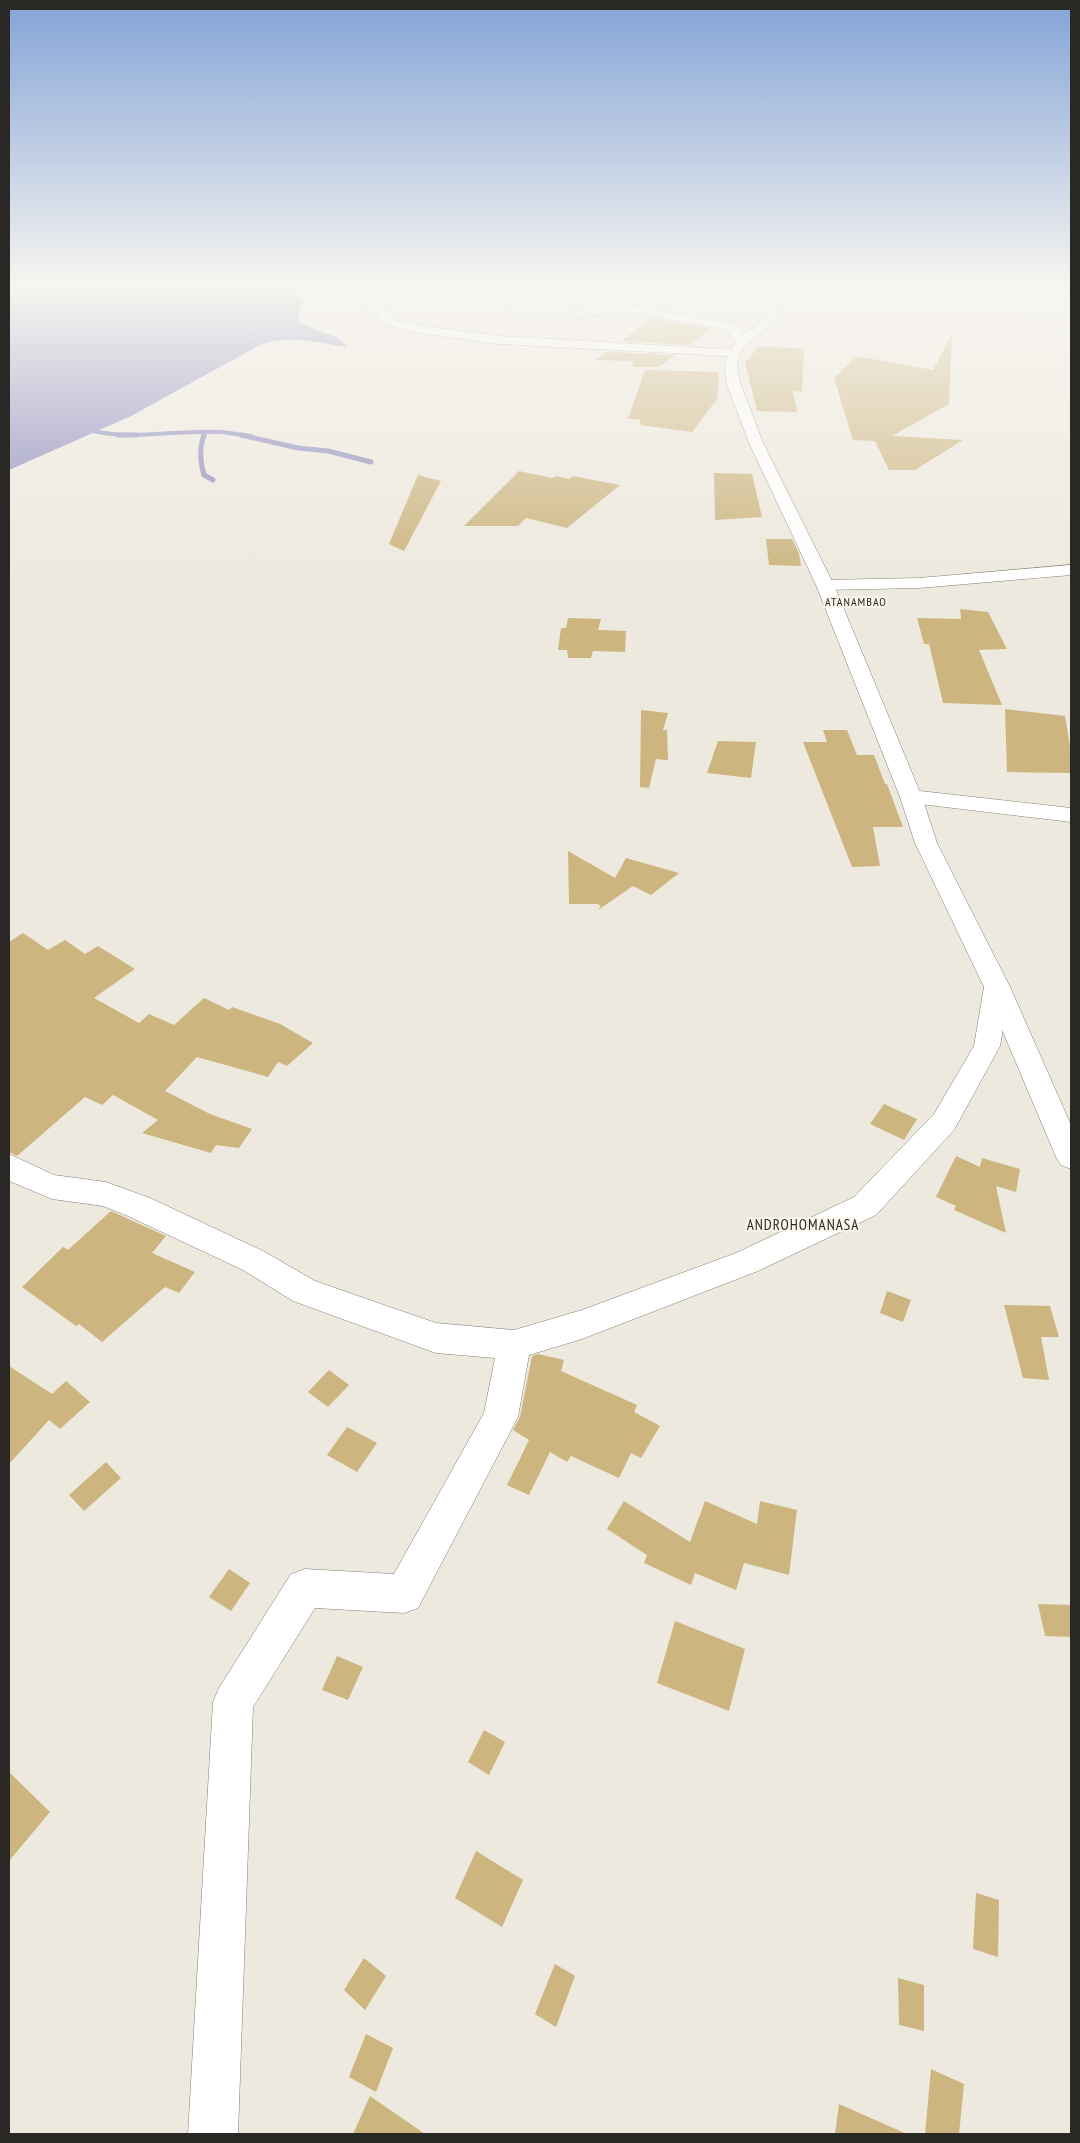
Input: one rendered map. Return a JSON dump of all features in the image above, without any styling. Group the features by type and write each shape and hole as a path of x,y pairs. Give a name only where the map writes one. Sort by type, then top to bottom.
{"street":[{"path":"734,385 756,443 825,585 911,797 926,843 997,987 1071,1157"},
{"path":"825,585 919,583 1071,570"},
{"path":"911,797 1071,815"},
{"path":"9,1166 28,1178 52,1187 106,1194 139,1207 254,1261 304,1291 323,1298 436,1338 514,1346 582,1324 748,1262 865,1206 944,1122 987,1046 997,987"},
{"path":"213,2134 233,1702 305,1588 404,1594 501,1417 514,1346"}],"water":[{"path":"9,385 187,385 131,416 9,470"}],"building":[{"path":"640,385 718,385 717,399 692,432 641,425 639,419 628,419"},
{"path":"751,385 802,385 802,392 793,391 797,412 757,411"},
{"path":"836,385 950,385 949,404 892,436 963,440 915,470 889,470 875,441 853,440"},
{"path":"519,471 552,478 556,476 569,479 573,476 620,485 567,528 526,518 518,526 464,526"},
{"path":"714,473 752,474 762,517 715,520"},
{"path":"418,475 441,481 404,551 389,544"},
{"path":"766,539 792,539 799,553 801,566 769,565"},
{"path":"960,609 988,612 1007,649 979,650 1002,705 943,703 929,644 924,644 917,618 961,619"},
{"path":"568,618 601,619 598,630 626,631 625,652 593,651 591,658 568,658 567,650 558,650 561,628 566,628"},
{"path":"1005,709 1065,716 1071,752 1071,773 1007,772"},
{"path":"641,710 668,713 663,730 667,730 668,760 656,759 649,788 640,787"},
{"path":"823,730 847,730 857,755 874,755 885,784 887,784 903,827 873,827 880,866 852,867 803,742 827,742"},
{"path":"718,741 756,742 751,778 707,773"},
{"path":"568,851 615,878 626,858 679,873 651,895 633,886 598,910 601,906 598,904 569,904"},
{"path":"23,933 48,950 65,940 85,954 98,946 135,969 94,998 139,1023 149,1014 174,1025 204,998 229,1010 232,1007 280,1024 313,1043 287,1066 278,1062 268,1077 197,1057 165,1091 210,1114 252,1129 239,1148 216,1145 211,1153 142,1133 158,1120 113,1095 102,1105 85,1097 17,1156 9,1152 9,942"},
{"path":"884,1104 917,1119 904,1140 870,1124"},
{"path":"956,1156 980,1167 982,1158 1020,1169 1016,1192 996,1186 1006,1233 954,1210 956,1206 936,1197"},
{"path":"111,1211 166,1236 152,1253 195,1272 179,1293 165,1287 102,1342 79,1324 76,1326 22,1287 63,1247 68,1250"},
{"path":"887,1291 911,1300 903,1322 880,1313"},
{"path":"1004,1305 1050,1306 1059,1337 1041,1337 1049,1380 1023,1378"},
{"path":"538,1354 564,1360 561,1371 637,1405 634,1412 660,1426 641,1458 631,1453 619,1478 571,1456 567,1462 550,1452 529,1495 507,1485 529,1440 513,1430 520,1417 532,1356"},
{"path":"9,1366 52,1394 66,1381 90,1402 60,1429 49,1420 9,1464"},
{"path":"329,1370 349,1385 328,1407 308,1392"},
{"path":"347,1427 377,1443 357,1472 327,1455"},
{"path":"106,1462 121,1478 84,1511 69,1495"},
{"path":"624,1501 690,1542 705,1501 757,1524 760,1501 797,1510 789,1575 744,1563 736,1590 695,1573 691,1585 644,1563 647,1555 607,1529"},
{"path":"229,1569 250,1583 231,1611 209,1597"},
{"path":"1038,1604 1071,1605 1071,1637 1045,1636"},
{"path":"675,1621 745,1649 729,1711 657,1683"},
{"path":"337,1656 363,1667 348,1700 322,1690"},
{"path":"484,1730 505,1742 489,1775 468,1762"},
{"path":"9,1772 50,1812 9,1861"},
{"path":"476,1851 523,1880 502,1927 455,1898"},
{"path":"976,1893 999,1900 998,1957 973,1949"},
{"path":"364,1958 386,1976 365,2010 344,1990"},
{"path":"555,1964 575,1976 556,2027 535,2014"},
{"path":"898,1978 924,1985 924,2031 899,2025"},
{"path":"366,2034 393,2048 376,2092 349,2077"},
{"path":"931,2069 964,2084 959,2134 925,2134"},
{"path":"370,2096 425,2134 353,2134"},
{"path":"839,2104 907,2134 835,2134"}],"waterway":[{"path":"85,429 118,435 135,435"},
{"path":"135,435 205,432"},
{"path":"203,436 205,432"},
{"path":"205,432 251,436"},
{"path":"204,435 201,450 202,465 204,475 213,480"},
{"path":"241,435 298,448 328,451 371,462"}],"district":[{"name":"ATANAMBAO","path":"856,602"},
{"name":"ANDROHOMANASA","path":"803,1225"}]}
